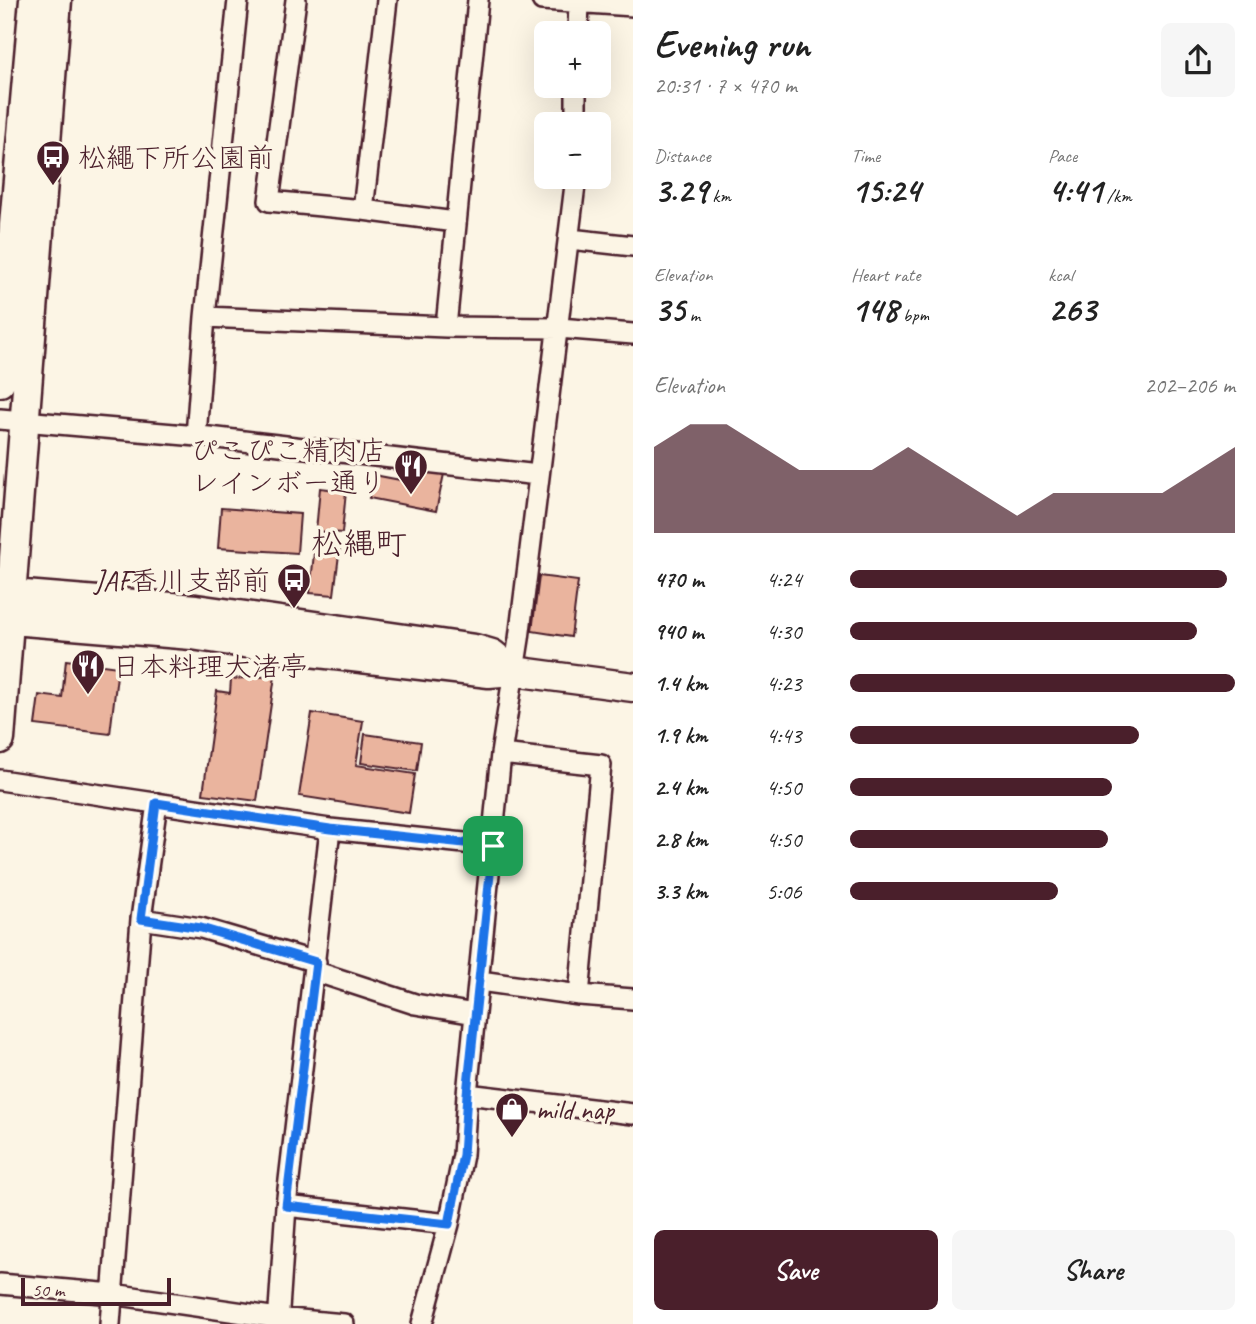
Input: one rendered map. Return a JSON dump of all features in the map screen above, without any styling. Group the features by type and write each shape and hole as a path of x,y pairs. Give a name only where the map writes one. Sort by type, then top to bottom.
{"street":[{"path":"0,382 34,0"},
{"path":"0,739 12,420 57,0"},
{"path":"196,436 205,317 238,0"},
{"path":"296,0 269,201 455,222"},
{"path":"363,210 387,0"},
{"path":"446,327 478,0"},
{"path":"542,0 633,6"},
{"path":"578,21 579,1"},
{"path":"422,1324 449,1224 463,1155 502,754 575,189"},
{"path":"570,239 633,246"},
{"path":"205,317 446,327 559,328 633,334"},
{"path":"12,420 196,436 538,475"},
{"path":"5,606 196,609 475,649 492,653 513,671 633,687"},
{"path":"502,754 601,765 579,995"},
{"path":"0,780 330,829 493,846"},
{"path":"110,1324 141,919 156,803"},
{"path":"278,1321 286,1206 330,829"},
{"path":"141,919 201,928 415,1004 475,1014"},
{"path":"480,981 579,995 633,999"},
{"path":"467,1094 633,1114"},
{"path":"286,1206 449,1224"},
{"path":"0,1284 113,1294 278,1321 344,1324"}],"building":[{"path":"419,469 444,474 436,511 369,498 374,475 416,483"},
{"path":"320,488 346,491 342,533 316,531"},
{"path":"221,508 300,514 297,553 218,548"},
{"path":"315,543 340,546 334,595 310,593"},
{"path":"539,576 578,581 571,637 532,631"},
{"name":"日本料理大渚亭","path":"66,660 118,667 110,734 35,725 39,695 62,698"},
{"path":"275,676 257,801 203,794 217,691 230,693 231,679"},
{"path":"312,713 363,721 356,765 415,774 409,813 299,796"},
{"path":"365,734 421,742 417,771 361,763"}],"place":[{"name":"松繩下所公園前","path":"53,187"},
{"name":"ぴこぴこ精肉店 レインボー通り","path":"411,496"},
{"name":"JAF香川支部前","path":"294,610"},
{"name":"日本料理大渚亭","path":"88,696"},
{"name":"mild nap","path":"512,1139"}],"district":[{"name":"松縄町","path":"359,543"}],"route":[{"path":"156,803 330,829 493,846 463,1155 449,1224 286,1206 316,962 201,928 141,919 156,803"}]}
